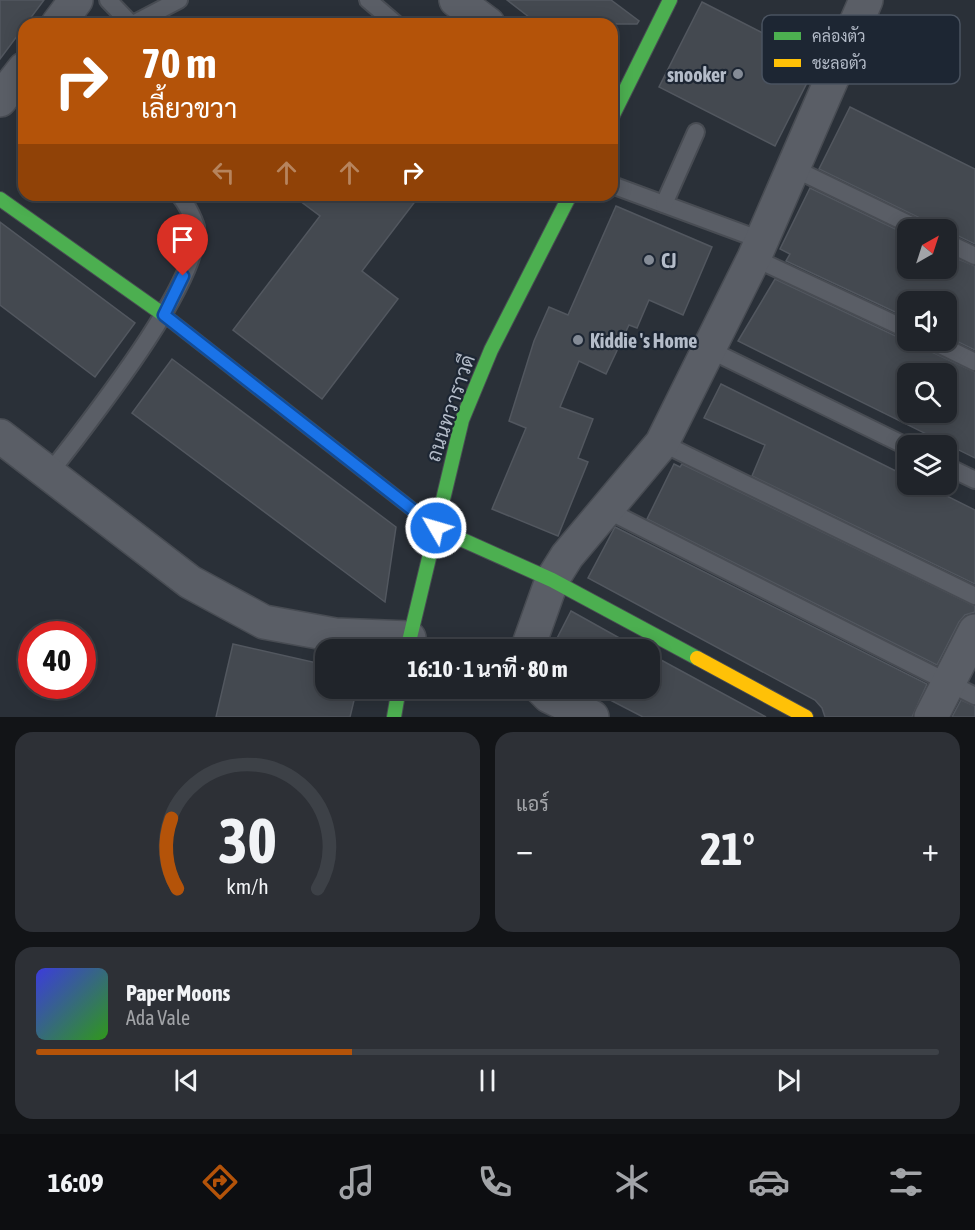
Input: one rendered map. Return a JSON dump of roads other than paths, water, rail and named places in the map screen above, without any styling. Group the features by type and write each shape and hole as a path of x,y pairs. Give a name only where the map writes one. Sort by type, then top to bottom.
{"street":[{"path":"62,18 76,0"},
{"path":"456,0 480,18"},
{"path":"618,105 670,0"},
{"path":"859,15 866,0"},
{"path":"0,100 18,77"},
{"path":"531,639 552,580 583,534 628,486 662,443 710,350 830,84"},
{"path":"0,199 164,315 436,528 552,580 806,717"},
{"name":"ถนนทวาราวดี","path":"409,639 462,420 491,350 567,201"},
{"path":"0,436 190,582 264,622 367,639"},
{"path":"931,717 962,689 975,631"},
{"path":"394,717 397,699"},
{"path":"555,699 591,717"}],"lane":[{"path":"108,0 126,18"},
{"path":"144,18 179,0"},
{"path":"368,0 390,18"},
{"path":"664,204 696,132"},
{"path":"793,168 898,219"},
{"path":"618,187 664,204 757,249 897,324"},
{"path":"49,474 107,398 164,315 194,247 196,227 182,201"},
{"path":"957,247 975,256"},
{"path":"710,350 897,442"},
{"path":"952,351 975,362"},
{"path":"662,443 975,596"},
{"path":"957,471 975,480"},
{"path":"605,509 962,689"}],"place":[{"name":"snooker","path":"738,74"},
{"name":"CJ","path":"649,260"},
{"name":"Kiddie 's Home","path":"578,340"}]}
